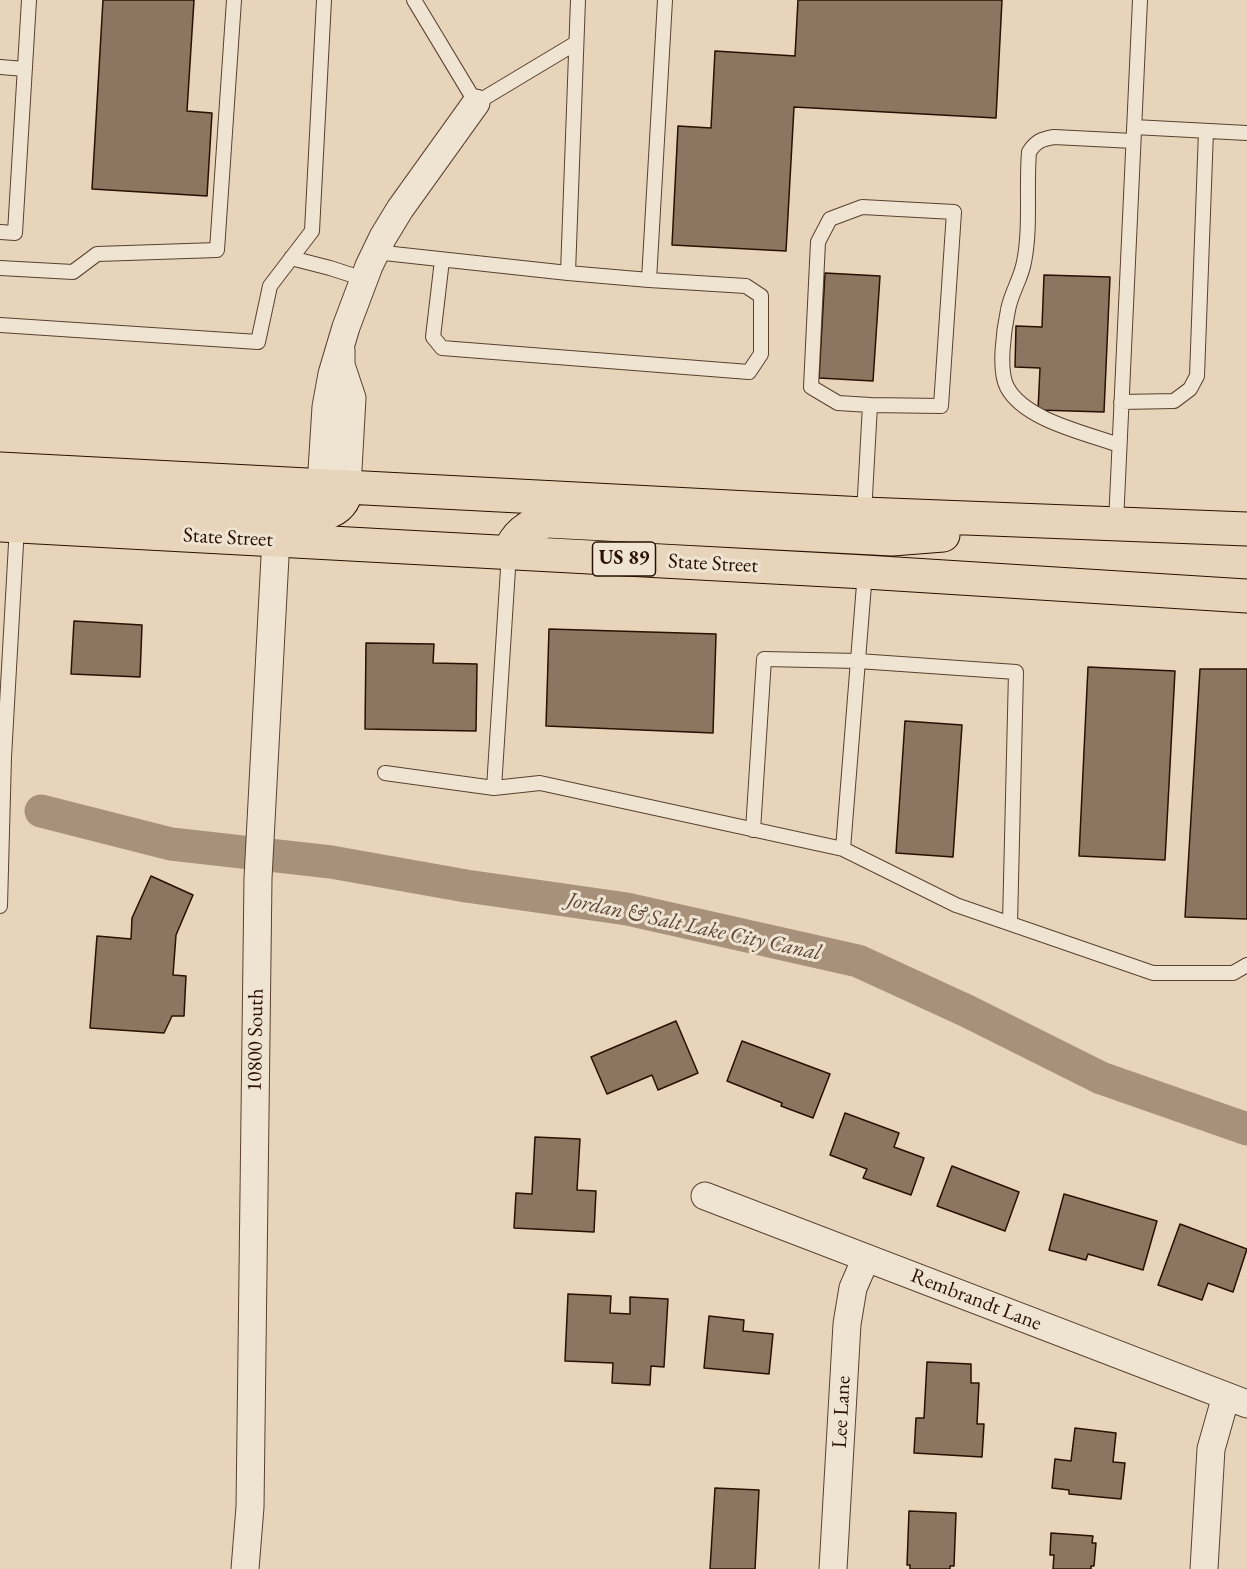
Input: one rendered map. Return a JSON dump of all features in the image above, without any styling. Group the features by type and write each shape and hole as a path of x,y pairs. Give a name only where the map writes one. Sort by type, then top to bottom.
{"main road":[{"path":"0,469 864,514 1247,529"},
{"path":"0,498 276,526 332,511 343,501 334,486"},
{"path":"509,553 518,536 526,529 547,521 892,539 976,530 1018,519"},
{"name":"State Street","path":"9,526 276,526 509,553 1247,596"}],"street":[{"path":"334,486 352,398 341,365 341,343 364,279 375,252 400,209 476,103"},
{"name":"10800 South","path":"245,1569 250,1507 258,878 276,526"},
{"name":"Rembrandt Lane","path":"705,1196 1237,1400"},
{"name":"Lee Lane","path":"833,1569 847,1324 853,1288 866,1258"},
{"path":"1204,1569 1210,1449 1237,1400"}],"lane":[{"path":"0,232 15,232 29,0"},
{"path":"0,267 74,272 97,254 217,250 234,0"},
{"path":"0,325 258,342 270,286 312,231 324,0"},
{"path":"414,0 476,103 576,43"},
{"path":"568,273 578,0"},
{"path":"649,280 665,0"},
{"path":"1116,523 1140,0"},
{"path":"0,67 25,69"},
{"path":"1121,402 1174,401 1190,389 1197,376 1206,130"},
{"path":"1119,445 1054,422 1032,411 1017,400 1007,387 1004,377 1003,339 1008,309 1024,261 1029,152 1035,143 1054,137 1206,130 1247,133"},
{"path":"862,207 954,212 941,406 870,405 838,403 811,387 819,242 830,219 862,207"},
{"path":"375,252 568,273 746,286 761,296 761,354 749,372 442,348 433,337 442,260"},
{"path":"291,258 330,267 364,279"},
{"path":"864,514 870,405"},
{"path":"0,906 9,526"},
{"path":"494,788 509,553"},
{"path":"843,849 866,572"},
{"path":"753,830 764,659 858,660 1016,672 1010,924"},
{"path":"385,773 494,788 540,783 843,849 956,905 1153,973 1233,973 1247,964"}],"building":[{"path":"103,0 194,0 187,111 212,113 207,196 92,189"},
{"path":"798,0 1002,0 996,118 794,107 786,251 672,245 678,126 711,128 715,51 795,56"},
{"path":"825,273 880,276 873,381 819,378"},
{"path":"1044,275 1110,277 1104,412 1038,410 1040,368 1015,367 1016,326 1042,327"},
{"path":"74,621 142,625 140,677 71,674"},
{"path":"549,629 716,634 713,733 546,726"},
{"path":"366,643 434,644 433,663 477,664 476,731 365,729"},
{"path":"1088,667 1175,671 1165,860 1079,856"},
{"path":"1200,669 1247,669 1247,919 1185,917"},
{"path":"905,721 962,725 953,857 896,853"},
{"path":"151,876 193,895 176,935 173,975 186,976 184,1016 172,1016 164,1033 90,1028 97,936 131,939 132,918"},
{"path":"676,1021 698,1073 658,1090 652,1075 607,1094 591,1057"},
{"path":"742,1041 830,1074 813,1118 727,1081"},
{"path":"845,1113 899,1133 894,1147 924,1158 911,1195 863,1178 867,1169 830,1155"},
{"path":"535,1137 580,1139 577,1190 596,1191 594,1232 514,1228 516,1193 532,1194"},
{"path":"952,1166 1019,1192 1005,1231 937,1206"},
{"path":"1064,1194 1157,1221 1143,1270 1088,1254 1086,1260 1049,1250"},
{"path":"1180,1224 1247,1249 1233,1292 1208,1283 1202,1300 1158,1285"},
{"path":"568,1294 611,1296 610,1313 630,1314 630,1297 668,1299 664,1367 651,1366 650,1385 612,1383 613,1363 565,1361"},
{"path":"709,1316 744,1320 743,1331 773,1334 769,1374 704,1368"},
{"path":"927,1362 971,1364 971,1383 979,1383 977,1424 984,1424 982,1457 914,1453 916,1418 924,1418"},
{"path":"1075,1428 1116,1433 1113,1462 1125,1463 1121,1499 1069,1494 1069,1490 1052,1488 1055,1459 1071,1461"},
{"path":"715,1488 759,1490 755,1569 710,1569"},
{"path":"909,1511 956,1513 954,1566 950,1566 950,1569 910,1569 910,1565 907,1565"},
{"path":"1051,1533 1093,1536 1092,1543 1096,1543 1094,1566 1091,1566 1091,1569 1053,1569 1054,1555 1050,1555"}],"waterway":[{"name":"Jordan & Salt Lake City Canal","path":"41,811 171,844 331,862 466,886 627,909 858,961 967,1011 1101,1078 1247,1129"}]}
